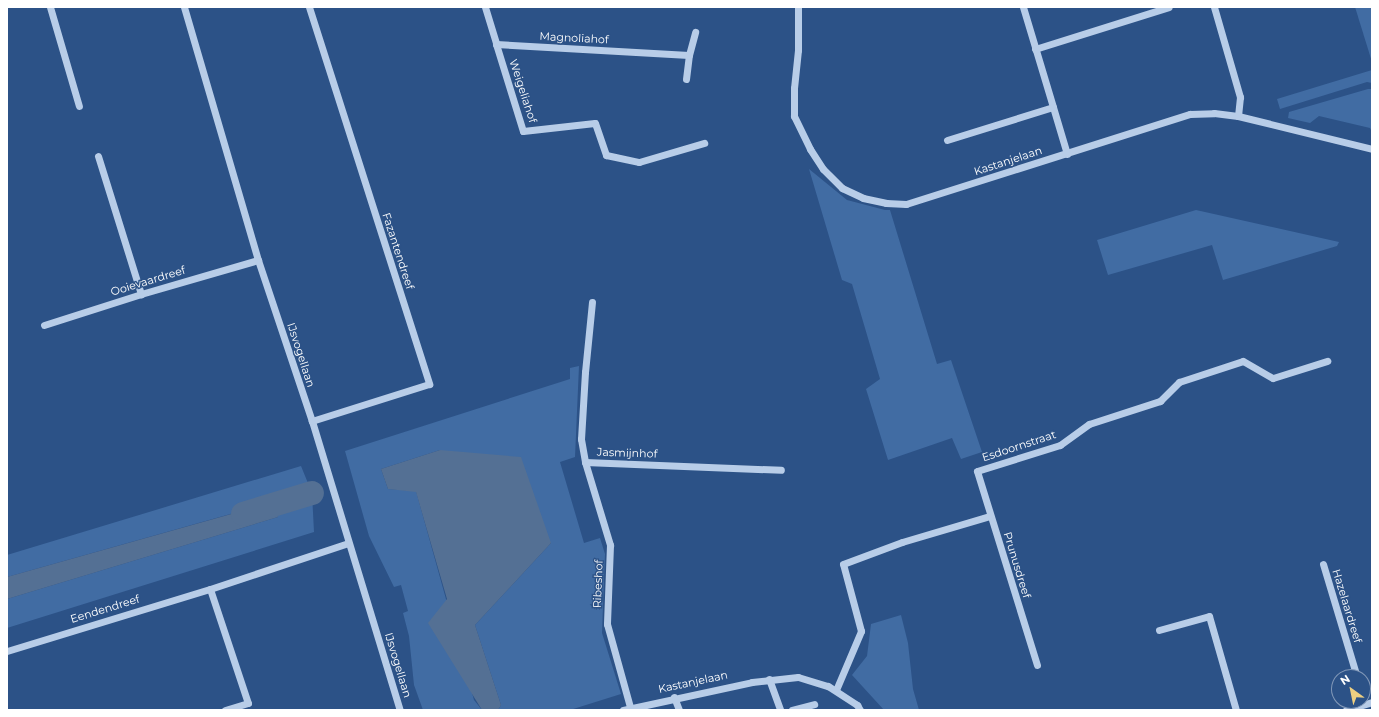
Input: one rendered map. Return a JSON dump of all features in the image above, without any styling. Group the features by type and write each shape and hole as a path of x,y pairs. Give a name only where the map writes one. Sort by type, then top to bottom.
{"street":[{"path":"50,7 79,106"},
{"name":"IJsvogellaan","path":"184,7 258,260 312,421 400,710"},
{"name":"Fazantendreef","path":"309,7 429,384 312,421"},
{"path":"485,7 496,44"},
{"name":"Kastanjelaan","path":"798,7 798,50 794,88 794,116 810,149 823,170 842,188 863,198 886,203 906,204 1190,114 1214,113 1238,116 1372,150"},
{"path":"1023,7 1067,154"},
{"path":"1035,49 1169,7"},
{"path":"1214,7 1240,97 1238,116"},
{"path":"686,79 689,55 695,32"},
{"name":"Magnoliahof","path":"496,44 689,55"},
{"name":"Weigeliahof","path":"496,44 523,131 595,124 606,155 640,162 704,144"},
{"path":"947,140 1052,107"},
{"path":"98,156 140,294"},
{"name":"Ooievaardreef","path":"44,325 140,294 258,260"},
{"name":"Jasmijnhof","path":"592,302 584,372 581,439 585,462 781,470"},
{"name":"Esdoornstraat","path":"977,471 1060,445 1089,424 1160,401 1179,382 1243,361 1273,378 1327,361"},
{"name":"Ribeshof","path":"585,462 610,545 607,624 630,707"},
{"name":"Prunusdreef","path":"977,471 1037,665"},
{"path":"836,690 861,631 843,564 902,542 990,516"},
{"name":"Eendendreef","path":"7,651 210,589 348,543"},
{"name":"Hazelaardreef","path":"1323,564 1355,669"},
{"path":"210,589 248,703 225,710"},
{"path":"1159,630 1209,616 1236,710"},
{"name":"Kastanjelaan","path":"623,710 674,697 769,679 798,678 828,686 836,690 857,705 860,710"},
{"path":"769,679 780,710"},
{"path":"674,697 679,710"},
{"path":"792,710 814,704"}],"shaded area":[{"path":"1355,7 1372,7 1372,62"},
{"path":"1372,70 1372,83 1367,82 1280,109 1277,99"},
{"path":"1372,89 1372,132 1370,128 1319,116 1310,123 1288,118 1289,112"},
{"path":"809,169 847,200 890,210 937,364 951,360 982,452 961,459 952,438 888,460 866,389 880,379 852,284 842,280"},
{"path":"1196,210 1339,242 1337,246 1223,280 1212,245 1108,275 1097,240"},
{"path":"579,366 575,457 560,462 584,543 600,538 605,554 602,633 621,694 570,710 498,710 501,705 475,625 551,543 440,450 381,469 388,489 416,491 474,700 482,710 423,710 414,685 409,636 403,613 408,611 401,585 394,587 369,536 345,451 570,379 570,368"},
{"path":"440,450 521,457 551,543 475,625 501,705 498,710 482,710 428,623 447,599 416,492 388,489 381,469"},
{"path":"301,466 312,493 314,532 7,628 7,599 278,517 273,502 7,577 7,555"},
{"path":"274,502 278,517 7,599 7,577"},
{"path":"901,615 908,643 913,689 919,710 884,710 852,675 867,656 871,624"}],"waterway":[{"path":"243,514 312,493"}]}
